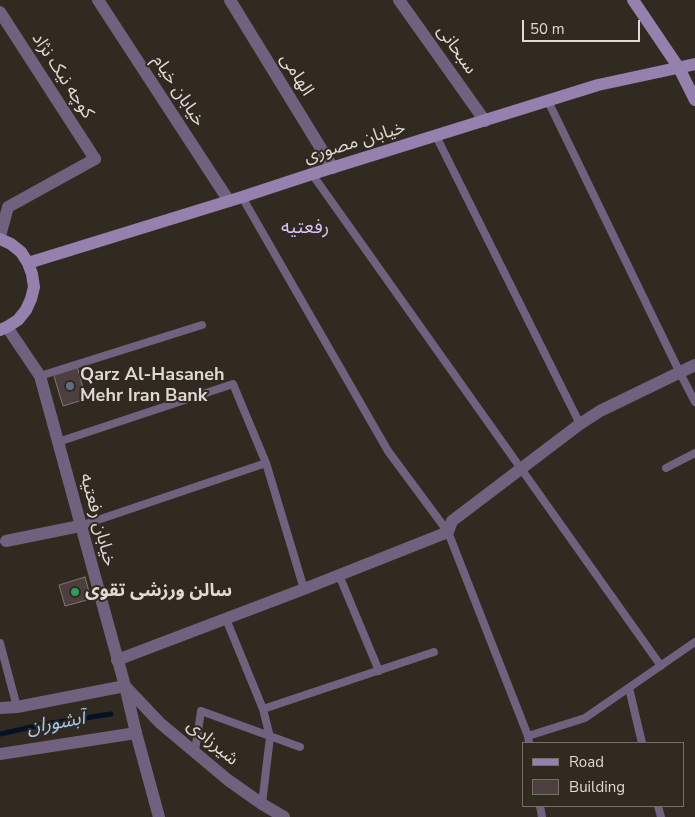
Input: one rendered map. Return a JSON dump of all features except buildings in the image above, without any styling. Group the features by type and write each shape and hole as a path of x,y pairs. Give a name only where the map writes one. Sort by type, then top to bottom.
{"main road":[{"path":"633,0 679,68 695,100"},
{"name":"خیابان مصوری","path":"28,262 598,85 695,64"},
{"path":"0,238 21,252 28,262 34,287 32,299 26,310 18,320 4,328"}],"street":[{"name":"خیابان خیام","path":"98,0 229,201"},
{"name":"الهامی","path":"230,0 333,168"},
{"name":"سبحانی","path":"399,0 485,121"},
{"name":"کوچه نیک نژاد","path":"0,12 95,159 8,208 0,238"},
{"name":"خیابان رفعتیه","path":"4,328 40,376 159,817"},
{"path":"117,660 448,532 452,521 580,424 600,411 695,366"},
{"path":"6,541 80,526"},
{"path":"0,708 17,707 125,686"},
{"name":"شیرزادی","path":"125,686 160,723 228,780 284,817"},
{"path":"0,754 136,733"}],"lane":[{"path":"548,101 695,402"},
{"path":"436,136 580,424"},
{"path":"312,174 661,666"},
{"path":"242,197 388,451 448,532 528,740 585,718 695,642"},
{"path":"40,376 202,325"},
{"path":"58,442 232,384 266,463 304,589"},
{"path":"666,468 695,453"},
{"path":"80,526 266,463"},
{"path":"339,575 378,671"},
{"path":"226,619 263,709 270,737 262,804"},
{"path":"0,643 17,707"},
{"path":"263,709 434,652"},
{"path":"629,688 642,742"},
{"path":"195,751 201,712 300,747"}],"waterway":[{"name":"آبشوران","path":"0,734 45,724 111,714"}],"place":[{"name":"Qarz Al-Hasaneh Mehr Iran Bank","path":"70,386"},
{"name":"سالن ورزشی تقوی","path":"75,592"}],"district":[{"name":"رفعتیه","path":"305,228"}]}
